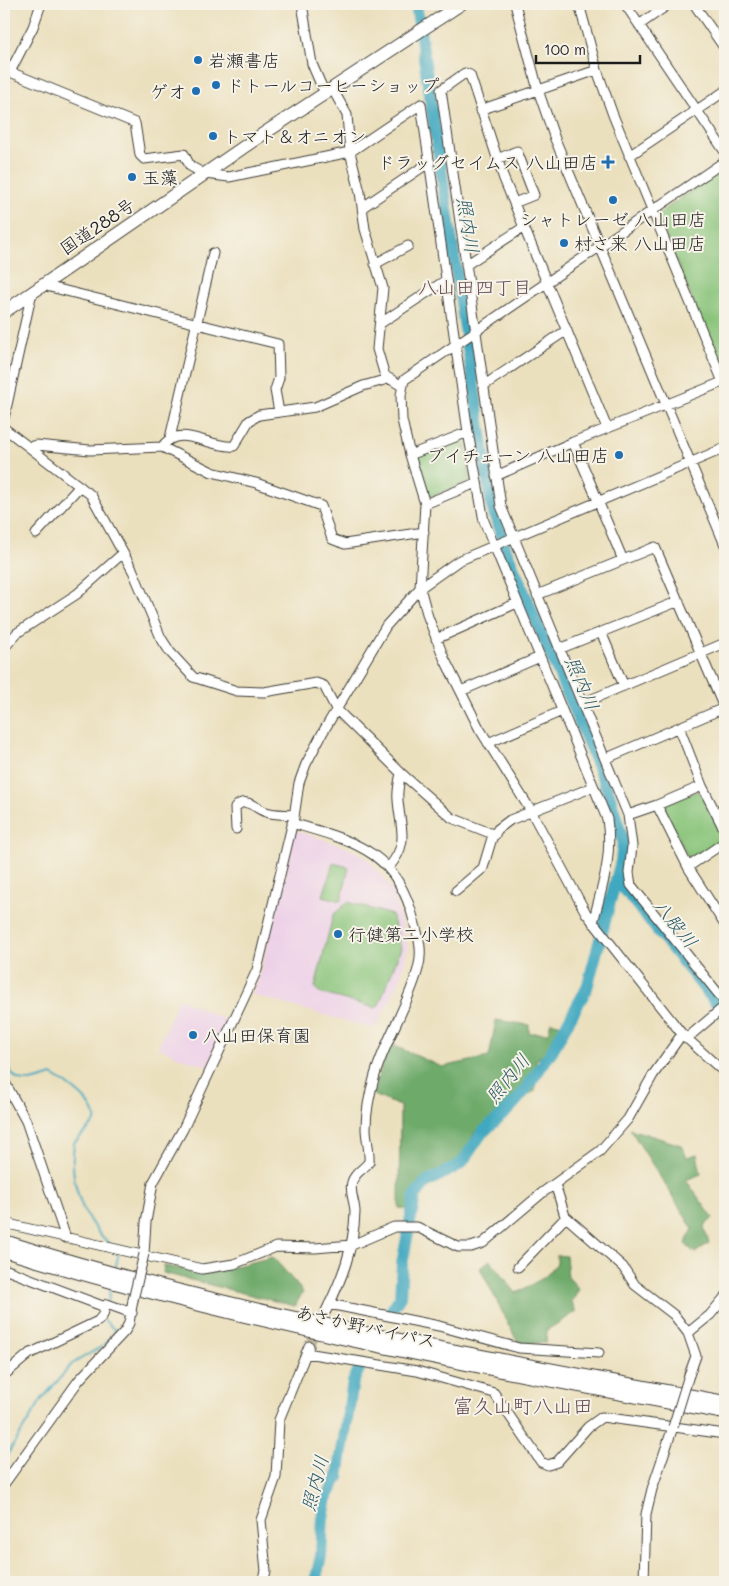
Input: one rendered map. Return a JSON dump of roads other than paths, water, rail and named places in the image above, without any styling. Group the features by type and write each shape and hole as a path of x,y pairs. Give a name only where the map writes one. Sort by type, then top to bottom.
{"highway":[{"name":"国道288号","path":"4,306 424,23 448,4"},
{"name":"国道288号","path":"424,23 461,4"},
{"name":"国道288号","path":"4,312 202,173"},
{"name":"あさか野バイパス","path":"4,1241 121,1274 278,1314 395,1340 725,1402"},
{"name":"あさか野バイパス","path":"4,1251 141,1290 314,1334 439,1360 725,1413"}],"street":[{"path":"4,8 7,4"},
{"path":"41,4 33,27 7,73 135,123 140,154 144,159 184,154 190,166 202,173 229,177 350,152 421,104 468,432 484,521 492,545 607,820 610,851 607,874 594,923"},
{"path":"302,4 312,64 327,88 348,115 350,152 363,207 365,229 384,293 377,353 381,367 388,379 402,386"},
{"path":"515,4 538,90 555,139 725,544"},
{"path":"496,476 573,442 724,381 629,156 597,70 579,4"},
{"path":"625,4 725,152"},
{"path":"639,25 670,4"},
{"path":"694,4 725,49"},
{"path":"480,110 597,70"},
{"path":"607,428 496,159 469,73 462,75 441,90 501,506 559,649 607,758 628,815 632,846 629,873 631,885 725,1002"},
{"path":"629,156 725,91"},
{"path":"496,159 517,151 534,195 514,203"},
{"path":"725,161 404,380 400,406 410,455 425,504 420,588 436,639 461,691 488,744 531,811 594,923 684,1036 725,1072"},
{"path":"363,207 430,162"},
{"path":"466,264 524,227"},
{"path":"375,264 408,246"},
{"path":"162,447 170,438 213,253"},
{"path":"381,322 446,280"},
{"path":"4,418 37,288 278,344 279,378 275,390 279,412"},
{"path":"483,386 567,330"},
{"path":"170,438 183,436 234,446 250,419 259,415 315,407 363,386 388,379"},
{"path":"4,428 80,486 94,500 133,571 166,646 193,677 237,691 264,692 316,683 324,686 336,709 401,773 452,818 495,835"},
{"path":"410,455 468,432"},
{"path":"573,442 622,560"},
{"path":"29,447 36,445 90,450 162,447 212,472 256,482 321,506 332,539 345,544 424,532"},
{"path":"4,1484 79,1380 121,1336 129,1323 144,1254 146,1222 153,1183 183,1129 257,970 302,773 336,709 386,626 420,588 458,561 598,500 725,448"},
{"path":"425,504 476,483"},
{"path":"36,534 80,486"},
{"path":"537,595 655,547 725,709 607,758"},
{"path":"4,648 17,633 77,594 122,554"},
{"path":"559,649 678,601"},
{"path":"436,639 517,603"},
{"path":"601,632 624,686"},
{"path":"583,703 725,644"},
{"path":"461,691 540,657"},
{"path":"488,744 562,711"},
{"path":"679,728 702,786 725,831"},
{"path":"389,867 396,858 403,838 397,798 401,773"},
{"path":"628,815 702,786"},
{"path":"456,891 483,868 495,835 510,820 593,787"},
{"path":"236,829 235,808 242,803 251,803 266,812 293,819 367,850 389,867 407,896 421,949 418,969 410,992 391,1032 375,1074 366,1128 369,1162 357,1172 351,1185 355,1210 352,1245 349,1258 327,1307 439,1326 519,1348 599,1353"},
{"path":"657,805 688,867 722,914 725,925"},
{"path":"688,867 725,842"},
{"path":"4,1223 144,1254 191,1268 215,1268 234,1264 276,1248 352,1245 383,1230 404,1226 417,1227 458,1247 471,1247 490,1238 555,1184 600,1151 628,1119 653,1075 684,1036 725,1006"},
{"path":"4,1081 26,1121 66,1238"},
{"path":"555,1184 566,1217 604,1248 623,1267 635,1285 663,1305 688,1333 696,1356 652,1489 646,1514 644,1582"},
{"path":"518,1267 566,1217"},
{"path":"4,1269 105,1307"},
{"path":"688,1333 710,1314 725,1297"},
{"path":"4,1375 29,1354 98,1321 107,1304 132,1314"},
{"path":"263,1582 266,1571 261,1520 276,1477 279,1420 308,1350 417,1371 494,1393 541,1462 548,1465 557,1462 588,1427 602,1417 725,1434"}],"waterway":[{"name":"照内川","path":"391,1311 400,1297 402,1264 415,1196 425,1183 461,1164 482,1133 509,1109 523,1093 552,1051 587,988 621,861 623,841 609,793 507,552 492,507 416,4"},
{"name":"八股川","path":"616,879 725,1014"},
{"path":"4,1052 7,1063 15,1077 26,1081 52,1075 80,1095 92,1108 95,1122 74,1143 73,1171 79,1198 91,1223 110,1244"},
{"path":"115,1270 119,1252"},
{"path":"108,1301 111,1286"},
{"path":"4,1460 42,1399 72,1364 104,1345 116,1331 104,1320"},
{"name":"照内川","path":"315,1582 321,1556 323,1518 327,1498 338,1477 353,1382 361,1365"}],"tunnel":[{"path":"309,1346 326,1311"}],"place":[{"name":"岩瀬書店","path":"198,60"},
{"name":"ドトールコーヒーショップ","path":"216,85"},
{"name":"ゲオ","path":"196,91"},
{"name":"トマト＆オニオン","path":"213,136"},
{"name":"ドラッグセイムス 八山田店","path":"608,162"},
{"name":"玉藻","path":"132,177"},
{"name":"シャトレーゼ 八山田店","path":"613,200"},
{"name":"村さ来 八山田店","path":"564,243"},
{"name":"ブイチェーン 八山田店","path":"619,455"},
{"name":"行健第二小学校","path":"338,934"},
{"name":"八山田保育園","path":"193,1035"}],"district":[{"name":"八山田四丁目","path":"475,286"},
{"name":"富久山町八山田","path":"523,1405"}]}
